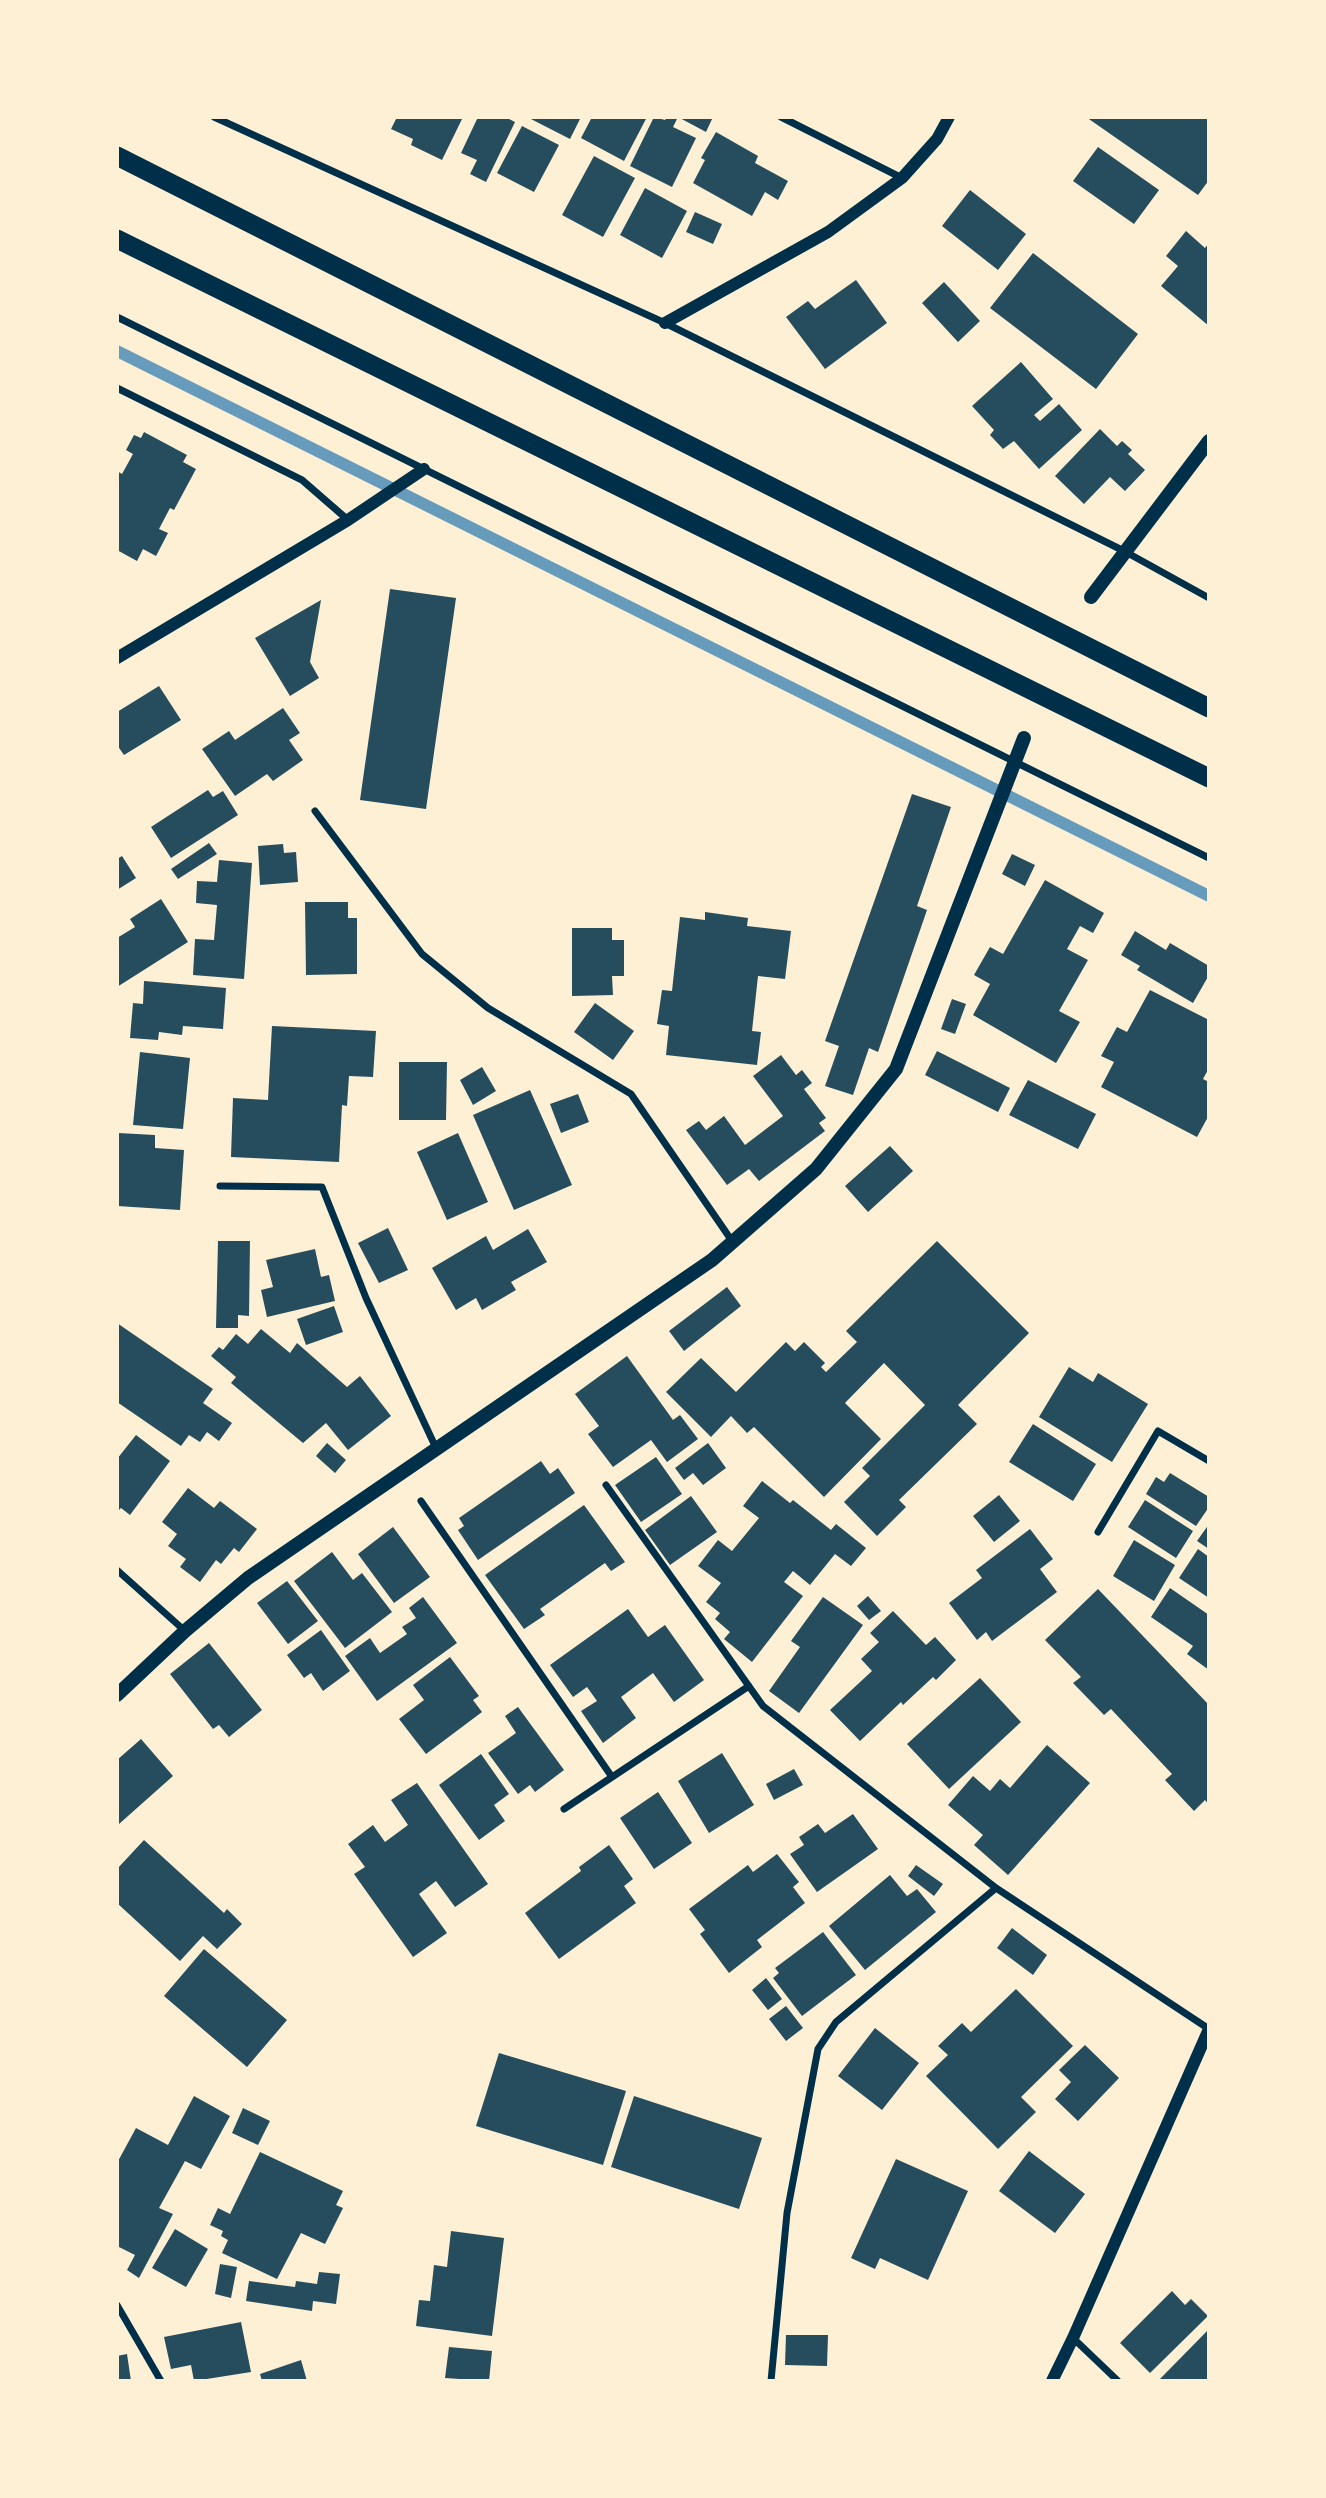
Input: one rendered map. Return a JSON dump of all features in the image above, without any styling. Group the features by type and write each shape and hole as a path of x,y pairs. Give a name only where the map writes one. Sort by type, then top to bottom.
{"highway":[{"path":"117,156 1209,708"},
{"path":"117,239 1209,778"}],"main road":[{"path":"1091,597 1209,441"},
{"path":"117,1695 185,1631 248,1578 712,1260 816,1169 896,1069 1024,737"}],"street":[{"path":"214,117 665,323 1124,551 1209,598"},
{"path":"781,117 902,178"},
{"path":"665,323 828,232 902,178 937,139 949,117"},
{"path":"117,317 419,472 1012,766 1209,858"},
{"path":"117,387 302,480 348,520"},
{"path":"117,657 348,520 419,472"},
{"path":"314,811 422,954 488,1009 632,1094 733,1242"},
{"path":"220,1186 322,1186 366,1298 436,1449"},
{"path":"1098,1532 1158,1431 1209,1461"},
{"path":"606,1485 764,1706 996,1888 1209,2029 1204,2051 1052,2381"},
{"path":"421,1501 612,1777"},
{"path":"117,1570 185,1631"},
{"path":"564,1809 749,1686"},
{"path":"771,2381 787,2213 818,2049 836,2022 996,1888"},
{"path":"117,2305 161,2381"},
{"path":"1073,2339 1118,2381"}],"building":[{"path":"397,117 463,117 442,160 411,145 413,139 391,129"},
{"path":"478,117 505,117 515,122 486,182 470,174 477,160 461,153"},
{"path":"527,117 581,117 570,139"},
{"path":"592,117 647,117 624,161 581,138"},
{"path":"654,117 665,120 667,117 678,117 673,127 696,138 672,187 630,166"},
{"path":"678,117 713,117 706,132"},
{"path":"1086,117 1209,117 1209,180 1198,195"},
{"path":"522,126 559,145 534,192 497,173"},
{"path":"716,132 758,156 755,163 788,181 778,200 765,192 752,216 693,183 705,160 701,158"},
{"path":"1098,147 1159,190 1134,224 1073,181"},
{"path":"594,156 635,178 603,237 562,215"},
{"path":"645,188 687,211 662,258 620,235"},
{"path":"970,190 1026,234 998,270 942,226"},
{"path":"695,212 722,224 713,244 686,232"},
{"path":"1186,231 1205,248 1209,243 1209,326 1161,286 1178,266 1166,256"},
{"path":"1033,253 1138,334 1096,389 990,308"},
{"path":"856,280 887,323 825,369 786,317 808,301 815,309"},
{"path":"944,282 980,321 958,342 922,303"},
{"path":"1021,362 1053,399 1034,415 1040,421 1059,404 1082,430 1039,469 1014,441 1003,449 990,435 994,430 972,406"},
{"path":"1100,429 1117,446 1122,441 1132,450 1128,454 1145,470 1125,491 1110,477 1084,504 1055,476"},
{"path":"144,432 187,455 183,462 196,469 174,510 170,508 159,529 168,533 156,556 143,549 137,561 117,550 117,471 122,474 133,454 126,450 134,435 141,438"},
{"path":"390,589 456,598 426,809 360,800"},
{"path":"321,600 310,662 319,678 290,696 255,638"},
{"path":"159,686 181,720 124,755 117,745 117,712"},
{"path":"283,708 300,733 289,740 303,760 273,781 267,774 235,796 202,749 229,731 235,740"},
{"path":"208,790 213,797 223,791 238,815 171,858 151,827"},
{"path":"912,794 951,807 917,906 927,910 878,1052 869,1048 853,1095 825,1086 839,1046 825,1041"},
{"path":"209,843 217,854 178,879 171,869"},
{"path":"283,844 284,853 296,852 298,882 260,885 258,846"},
{"path":"1012,854 1035,865 1025,886 1002,874"},
{"path":"122,856 136,878 117,890 117,859"},
{"path":"219,860 252,863 244,979 193,975 195,939 214,940 217,905 196,903 197,881 217,882"},
{"path":"1045,880 1104,913 1093,933 1080,926 1067,949 1088,960 1059,1011 1080,1022 1056,1063 973,1015 990,984 974,975 990,947 1003,954"},
{"path":"161,899 188,942 117,987 117,938 135,927 130,919"},
{"path":"305,902 348,902 348,918 357,918 357,974 306,975"},
{"path":"705,912 748,918 747,926 791,931 785,979 758,976 752,1031 761,1032 757,1065 666,1055 669,1026 657,1024 662,990 672,991 680,917 705,920"},
{"path":"572,928 612,928 612,940 624,940 624,976 612,976 613,995 572,996"},
{"path":"1135,931 1166,950 1170,943 1209,966 1209,975 1193,1003 1137,970 1140,966 1121,955"},
{"path":"144,981 226,988 223,1029 183,1026 182,1035 159,1032 158,1040 130,1038 133,1003 143,1004"},
{"path":"1150,990 1209,1020 1209,1068 1203,1079 1209,1082 1209,1115 1197,1137 1101,1087 1114,1062 1101,1056 1117,1027 1127,1032"},
{"path":"952,999 966,1004 955,1034 941,1029"},
{"path":"595,1003 634,1031 613,1060 574,1032"},
{"path":"272,1026 376,1031 373,1077 349,1076 347,1106 342,1105 339,1162 231,1157 233,1098 268,1100"},
{"path":"937,1051 1010,1088 998,1112 925,1075"},
{"path":"140,1052 190,1058 183,1129 133,1125"},
{"path":"781,1055 796,1075 802,1070 812,1083 804,1089 826,1118 819,1123 825,1131 759,1181 749,1169 727,1185 686,1130 699,1121 706,1130 724,1116 745,1145 783,1116 753,1076"},
{"path":"399,1062 447,1062 446,1120 399,1120"},
{"path":"482,1067 496,1091 473,1105 460,1080"},
{"path":"1028,1080 1096,1114 1078,1149 1009,1115"},
{"path":"530,1090 572,1185 514,1210 473,1115"},
{"path":"578,1094 589,1122 561,1133 550,1104"},
{"path":"118,1133 155,1135 155,1148 184,1150 180,1210 117,1206"},
{"path":"458,1133 488,1202 447,1220 417,1152"},
{"path":"890,1146 913,1171 868,1212 845,1186"},
{"path":"388,1228 408,1270 379,1283 358,1243"},
{"path":"528,1229 547,1262 511,1282 516,1290 482,1310 476,1298 456,1310 432,1268 486,1236 493,1250"},
{"path":"218,1241 250,1241 249,1316 238,1315 238,1328 216,1328"},
{"path":"937,1241 1029,1333 958,1405 977,1424 899,1500 906,1507 877,1536 844,1502 870,1476 862,1468 925,1405 884,1363 845,1403 881,1439 824,1497 754,1427 747,1433 731,1416 711,1437 666,1392 701,1358 736,1392 786,1342 795,1351 804,1342 825,1363 821,1367 826,1372 857,1342 846,1331"},
{"path":"315,1249 321,1277 329,1275 335,1301 267,1317 261,1290 273,1287 266,1260"},
{"path":"727,1287 741,1306 684,1351 669,1331"},
{"path":"334,1306 343,1332 306,1345 297,1319"},
{"path":"117,1323 213,1389 203,1403 232,1423 219,1441 207,1432 200,1442 189,1435 181,1446 117,1402"},
{"path":"261,1329 290,1353 297,1343 347,1387 360,1376 391,1416 348,1450 326,1423 303,1443 231,1383 236,1377 211,1356 219,1347 223,1350 236,1334 248,1344"},
{"path":"627,1356 673,1420 680,1415 698,1439 667,1462 651,1440 613,1467 588,1434 599,1426 575,1394"},
{"path":"1069,1367 1093,1382 1098,1373 1148,1404 1112,1462 1039,1417"},
{"path":"1033,1424 1096,1464 1073,1501 1009,1462"},
{"path":"136,1435 170,1461 130,1515 121,1508 117,1512 117,1459"},
{"path":"327,1443 346,1460 335,1473 316,1456"},
{"path":"708,1443 726,1468 703,1485 693,1473 684,1480 675,1468"},
{"path":"656,1457 682,1494 641,1522 615,1485"},
{"path":"541,1461 550,1474 558,1468 575,1493 478,1560 458,1530 464,1526 459,1518"},
{"path":"1170,1473 1209,1497 1209,1507 1196,1526 1146,1494 1156,1477 1164,1482"},
{"path":"762,1481 790,1503 793,1500 831,1530 836,1524 866,1548 851,1566 835,1554 810,1585 793,1571 784,1582 803,1596 752,1662 724,1639 730,1632 715,1619 720,1613 706,1602 721,1583 698,1566 718,1540 732,1551 759,1518 743,1506"},
{"path":"188,1488 214,1508 220,1501 257,1529 239,1552 234,1548 221,1564 216,1560 200,1582 180,1567 186,1559 168,1546 177,1534 162,1522"},
{"path":"999,1495 1020,1521 994,1542 973,1516"},
{"path":"691,1496 717,1532 670,1565 645,1530"},
{"path":"1145,1500 1193,1531 1176,1558 1128,1527"},
{"path":"584,1505 625,1562 611,1571 605,1563 540,1609 545,1615 524,1629 485,1575"},
{"path":"1209,1524 1209,1549 1197,1541"},
{"path":"393,1527 430,1577 394,1603 358,1554"},
{"path":"1030,1529 1053,1559 1040,1569 1057,1592 992,1641 986,1632 977,1640 949,1603 982,1578 976,1570"},
{"path":"1134,1540 1175,1565 1154,1601 1113,1576"},
{"path":"1198,1549 1209,1557 1209,1598 1179,1578"},
{"path":"332,1552 353,1580 362,1573 392,1612 345,1648 294,1581"},
{"path":"287,1581 318,1621 288,1644 257,1603"},
{"path":"1170,1588 1209,1615 1209,1670 1187,1654 1193,1646 1151,1617"},
{"path":"1098,1589 1209,1705 1209,1805 1205,1800 1194,1811 1165,1780 1172,1774 1111,1709 1104,1715 1073,1683 1081,1677 1045,1640"},
{"path":"868,1596 881,1611 869,1620 857,1606"},
{"path":"423,1597 457,1643 377,1701 345,1656 370,1638 380,1653 407,1634 402,1627 416,1618 409,1608"},
{"path":"823,1597 863,1625 799,1713 769,1691 800,1647 791,1641"},
{"path":"628,1609 648,1637 665,1625 704,1680 674,1702 653,1673 621,1697 636,1718 603,1743 581,1711 597,1701 587,1687 573,1697 550,1665"},
{"path":"893,1611 926,1645 935,1637 956,1660 936,1680 933,1677 903,1705 901,1702 860,1741 830,1710 872,1671 861,1659 879,1642 870,1633"},
{"path":"321,1630 350,1671 323,1691 311,1673 304,1678 287,1655"},
{"path":"209,1643 262,1710 229,1737 219,1725 213,1729 170,1674"},
{"path":"450,1657 479,1696 473,1700 482,1712 426,1754 399,1719 424,1700 413,1685"},
{"path":"980,1678 1021,1722 949,1789 907,1744"},
{"path":"518,1707 564,1770 535,1792 530,1785 518,1794 488,1753 516,1733 505,1716"},
{"path":"141,1739 173,1776 119,1824 117,1760"},
{"path":"1047,1745 1090,1783 1008,1875 974,1845 983,1835 948,1805 973,1776 990,1791 1000,1779 1010,1788"},
{"path":"722,1753 754,1805 709,1833 678,1781"},
{"path":"481,1754 509,1794 494,1805 505,1821 479,1840 439,1785"},
{"path":"794,1769 803,1785 774,1800 766,1784"},
{"path":"417,1783 488,1884 455,1907 436,1881 419,1894 447,1933 413,1957 354,1874 365,1867 348,1844 373,1825 385,1842 408,1825 391,1800"},
{"path":"658,1792 692,1843 654,1869 620,1818"},
{"path":"853,1814 878,1849 817,1892 790,1854 804,1845 799,1837 818,1824 825,1833"},
{"path":"144,1840 224,1913 227,1909 242,1924 217,1949 203,1936 180,1961 117,1903 117,1869"},
{"path":"609,1845 633,1879 624,1886 636,1903 559,1959 525,1913 581,1871 579,1867"},
{"path":"777,1854 799,1882 793,1887 805,1903 757,1940 762,1947 729,1973 700,1934 705,1930 689,1909 748,1865 753,1872"},
{"path":"916,1865 943,1884 934,1896 908,1876"},
{"path":"890,1875 907,1896 917,1889 936,1912 865,1970 829,1926"},
{"path":"1012,1928 1047,1955 1033,1975 997,1948"},
{"path":"823,1932 856,1975 802,2016 773,1978 779,1973 775,1968"},
{"path":"204,1949 287,2020 247,2067 164,1996"},
{"path":"766,1978 782,1999 768,2010 752,1990"},
{"path":"1016,1989 1073,2046 1021,2097 1036,2112 998,2149 926,2076 948,2055 938,2046 962,2023 971,2032"},
{"path":"786,2006 803,2028 786,2041 769,2019"},
{"path":"875,2028 919,2063 882,2110 838,2076"},
{"path":"1085,2045 1119,2078 1078,2121 1055,2099 1071,2082 1059,2070"},
{"path":"499,2053 626,2091 603,2165 476,2126"},
{"path":"194,2096 230,2116 201,2169 185,2161 159,2208 173,2214 139,2278 127,2270 135,2255 117,2246 117,2163 136,2128 168,2145"},
{"path":"634,2096 762,2138 739,2209 611,2167"},
{"path":"243,2108 270,2121 258,2145 232,2133"},
{"path":"1029,2151 1085,2194 1055,2233 999,2191"},
{"path":"260,2152 343,2191 336,2205 343,2208 325,2244 301,2233 277,2279 222,2253 228,2240 221,2236 223,2231 210,2225 218,2208 230,2214"},
{"path":"896,2159 968,2191 928,2280 880,2258 875,2269 851,2258"},
{"path":"175,2229 208,2249 186,2287 152,2268"},
{"path":"451,2231 504,2238 492,2336 416,2326 419,2300 430,2301 434,2265 447,2267"},
{"path":"220,2264 237,2267 231,2298 215,2294"},
{"path":"319,2272 340,2274 336,2304 313,2301 312,2311 246,2301 249,2281 295,2287 296,2281 317,2284"},
{"path":"1172,2291 1185,2305 1191,2299 1208,2316 1150,2373 1120,2343"},
{"path":"241,2322 251,2372 194,2381 191,2365 171,2369 164,2337"},
{"path":"1209,2329 1208,2381 1158,2381"},
{"path":"786,2335 828,2335 827,2366 785,2365"},
{"path":"449,2347 492,2351 489,2381 445,2378"},
{"path":"127,2354 131,2381 117,2381 117,2356"},
{"path":"301,2360 307,2381 262,2381 260,2374"}],"waterway":[{"path":"117,351 1209,896"}]}
